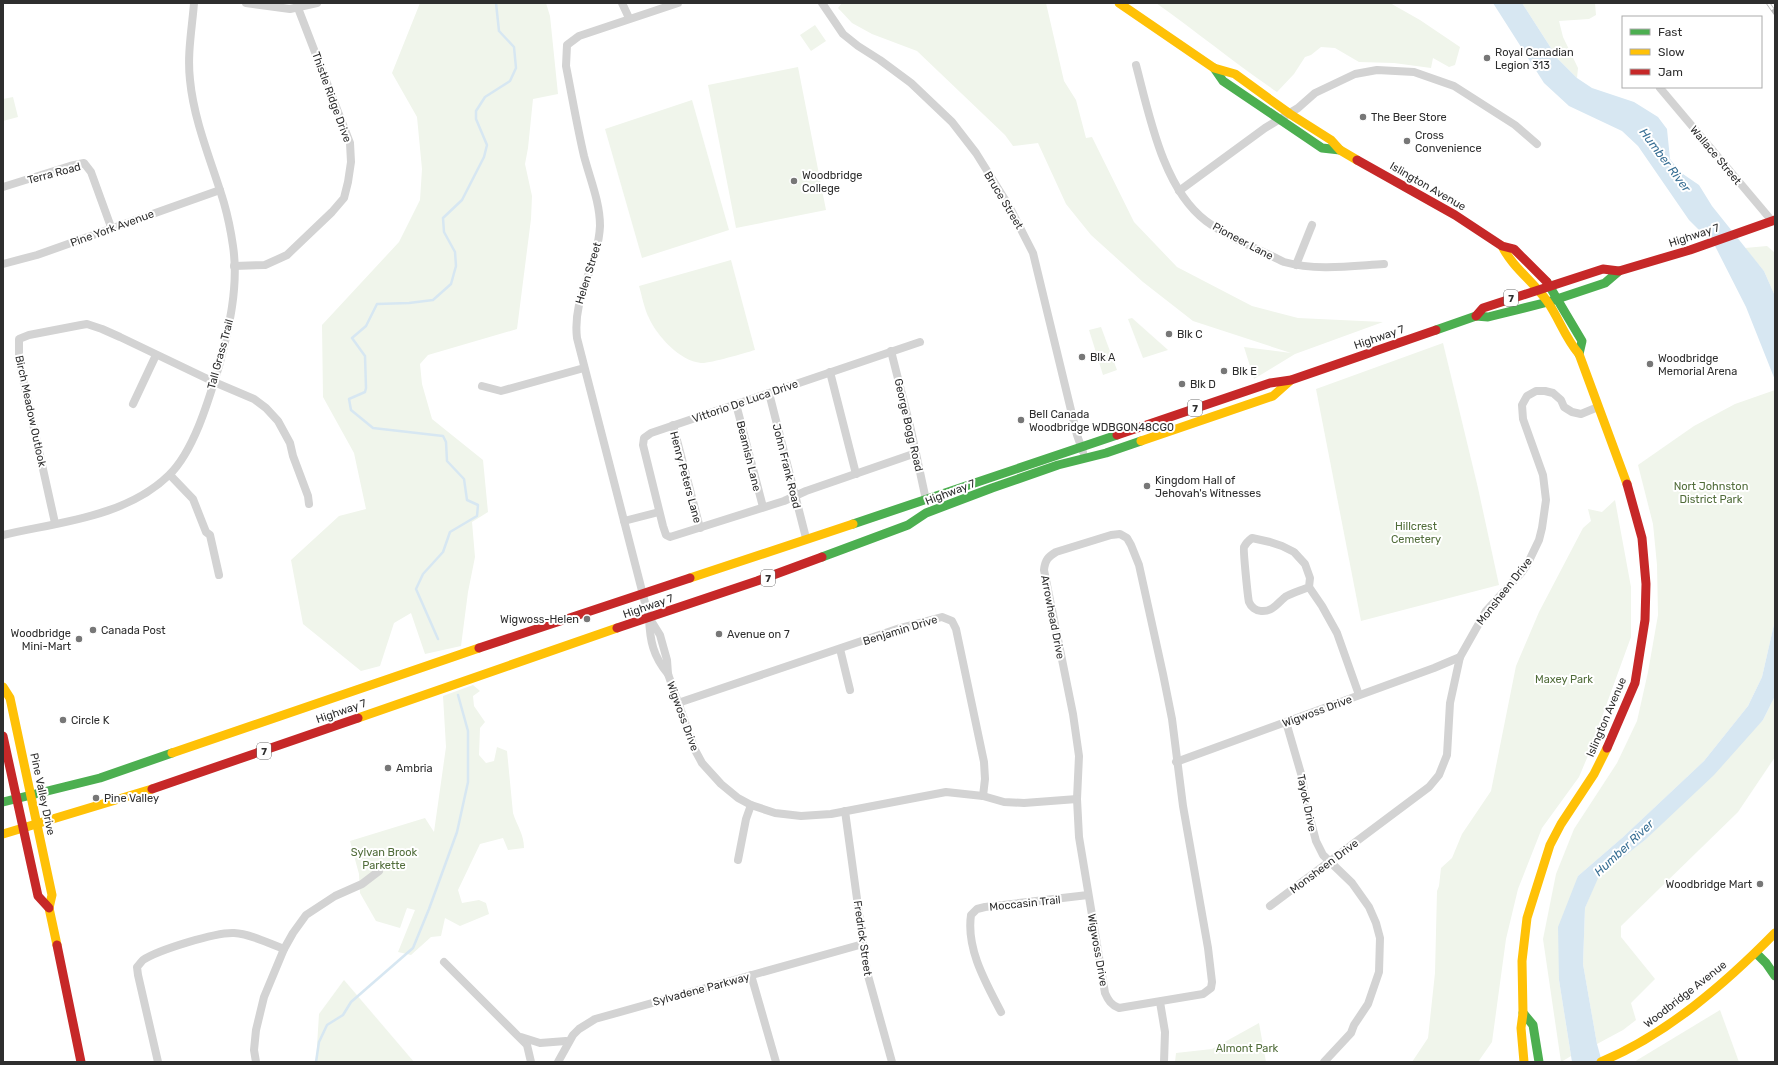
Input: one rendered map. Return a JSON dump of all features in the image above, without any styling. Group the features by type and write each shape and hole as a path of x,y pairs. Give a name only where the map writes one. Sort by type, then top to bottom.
{"main road":[{"name":"Islington Avenue","path":"1119,3 1214,68 1235,74 1290,114 1331,140 1340,150 1455,215 1502,246 1514,249 1550,285 1559,298 1582,341 1578,354"},
{"name":"Islington Avenue","path":"1214,68 1223,81 1322,148 1340,150"},
{"name":"Highway 7","path":"3,802 100,778 643,593 806,538 926,500 1270,383 1291,380 1476,316 1488,317 1548,302 1605,283 1620,271 1690,250 1774,221"},
{"name":"Islington Avenue","path":"1502,246 1508,260 1548,302 1570,345 1578,354 1619,460 1642,538 1646,584 1645,620 1635,683 1618,725 1594,774 1560,824 1550,845 1536,882 1527,918 1522,961 1523,1013 1520,1028 1524,1062"},
{"name":"Highway 7","path":"1476,316 1483,308 1537,289 1603,269 1620,271"},
{"name":"Highway 7","path":"3,834 180,780 502,667 757,581 908,525 926,513 992,488 1058,465 1106,453 1273,396 1291,380"},
{"name":"Pine Valley Drive","path":"3,687 10,698 52,895 49,908 81,1062"},
{"name":"Pine Valley Drive","path":"3,736 38,896 49,908"},
{"name":"Woodbridge Avenue","path":"1601,1062 1617,1056 1660,1031 1692,1007 1756,953 1775,932"},
{"path":"1756,953 1766,963 1775,976"},
{"path":"1523,1013 1533,1025 1539,1062"}],"street":[{"name":"Tall Grass Trail","path":"3,535 90,516 114,509 144,493 170,475 195,436 214,382 228,330 234,294 234,266 233,245 225,206 196,114 190,81 188,64 194,3"},
{"path":"246,3 290,9 316,3"},
{"path":"622,3 629,18"},
{"name":"Helen Street","path":"643,593 577,338 576,313 599,240 600,225 596,194 580,140 566,66 567,45 579,36 629,18 678,3"},
{"name":"Bruce Street","path":"822,3 843,34 911,83 952,122 976,153 1009,206 1033,254 1085,458"},
{"name":"Thistle Ridge Drive","path":"234,266 265,265 287,255 332,212 344,198 348,182 351,162 350,143 298,8"},
{"name":"Pioneer Lane","path":"1136,65 1168,173 1194,211 1216,228 1284,262 1314,267 1384,264"},
{"path":"1179,191 1265,128 1290,114 1315,93 1355,74 1377,70 1408,71 1430,76 1454,86 1515,125 1537,144"},
{"name":"Wallace Street","path":"1660,88 1774,221"},
{"name":"Terra Road","path":"3,187 84,163 91,172 111,228"},
{"name":"Pine York Avenue","path":"3,264 38,255 220,190"},
{"path":"1296,265 1312,225"},
{"name":"Birch Meadow Outlook","path":"55,523 19,361 19,339 30,335 87,324 108,332 214,382 254,399 278,421 290,443 293,456 308,496 309,504"},
{"name":"Vittorio De Luca Drive","path":"916,453 763,507 670,537 666,535 659,512 643,445 644,438 651,433 920,342"},
{"name":"George Bogg Road","path":"890,351 916,453 926,500"},
{"path":"133,404 156,355"},
{"path":"482,386 501,391 584,368"},
{"path":"830,372 856,474"},
{"name":"Monsheen Drive","path":"1270,906 1329,860 1384,822 1429,787 1439,775 1447,755 1450,703 1460,657 1486,611 1528,563 1541,534 1546,500 1543,475 1524,419 1522,405 1528,396 1536,391 1546,391 1553,393 1564,407 1572,412 1581,414 1598,407"},
{"name":"John Frank Road","path":"769,393 806,538"},
{"name":"Beamish Lane","path":"736,404 763,507"},
{"name":"Henry Peters Lane","path":"673,425 700,528"},
{"path":"170,475 192,499 206,532 210,535 219,575"},
{"path":"624,521 659,512"},
{"name":"Arrowhead Drive","path":"1077,799 1079,756 1073,714 1044,570 1048,557 1056,552 1111,535 1120,534 1127,538 1132,545 1139,565 1163,674 1172,719 1176,762"},
{"path":"1309,587 1284,597 1280,603 1271,610 1260,611 1254,609 1249,602 1247,591 1248,583 1244,549 1246,542 1252,538 1270,542 1294,552 1305,564 1310,578 1309,587 1322,606 1336,633 1359,695"},
{"name":"Wigwoss Drive","path":"643,593 649,618 650,638 659,663 668,674 690,739 702,764 720,784 738,798 750,804 787,816 810,816 846,811 946,792 983,796 1004,802 1024,803 1077,799 1079,836 1088,895 1108,1000 1118,1008 1203,994 1211,988 1212,982 1208,948 1176,762 1460,657"},
{"name":"Benjamin Drive","path":"678,703 934,618 942,617 952,621 956,629 984,762 985,779 983,796"},
{"path":"840,649 850,690"},
{"name":"Tayok Drive","path":"1286,722 1302,777 1312,831 1319,849 1352,884 1369,907 1376,923 1380,938 1379,972 1368,1004 1354,1025 1351,1033 1324,1062"},
{"path":"738,860 750,804"},
{"name":"Fredrick Street","path":"846,811 867,972 892,1062"},
{"path":"256,1062 254,1050 256,1030 264,997 284,949 306,915 335,896 362,884 379,871"},
{"name":"Moccasin Trail","path":"1001,1012 981,972 975,955 970,933 971,915 977,909 985,906 1088,895"},
{"path":"158,1062 138,975 137,967 142,961 152,956 204,938 223,933 247,936 284,949"},
{"name":"Sylvadene Parkway","path":"558,1062 568,1043 579,1029 595,1019 863,944"},
{"path":"444,962 527,1045 531,1062"},
{"path":"751,975 776,1062"},
{"path":"1160,1002 1165,1032 1164,1062"},
{"path":"520,1037 540,1043 566,1041 568,1043"}],"green space":[{"path":"420,3 546,3 550,16 558,94 533,99 525,164 532,196 531,219 517,329 428,355 420,364 422,384 432,419 483,460 488,512 472,522 475,557 468,592 461,646 425,654 411,613 394,623 380,666 361,671 303,624 291,560 339,516 366,509 354,453 323,397 322,325 399,242 420,200 422,169 417,117 392,73"},
{"path":"842,3 1046,3 1064,81 1076,100 1086,138 1092,137 1134,222 1177,267 1252,306 1298,318 1383,322 1295,354 1254,379 1244,347 1291,353 1193,321 1143,282 1091,235 1066,204 1038,143 1013,146 1005,135 917,51 872,34 852,23 838,8"},
{"path":"1156,3 1390,3 1420,20 1460,47 1455,65 1449,67 1433,58 1431,68 1394,63 1359,62 1335,48 1321,47 1311,55 1305,57 1294,74 1277,92"},
{"path":"1522,3 1595,3 1596,15 1589,19 1559,21 1563,37 1578,68 1577,78 1558,59"},
{"path":"815,25 826,41 811,51 800,35"},
{"path":"798,67 826,210 736,228 708,85"},
{"path":"13,97 18,117 3,121 3,99"},
{"path":"692,100 729,230 642,258 605,129"},
{"path":"1767,246 1775,253 1775,296 1764,271 1745,248"},
{"path":"731,260 755,350 705,363 685,358 663,340 653,325 644,306 639,286"},
{"path":"1132,318 1168,350 1143,358 1128,319"},
{"path":"1101,327 1117,370 1103,375 1089,330"},
{"name":"Hillcrest Cemetery","path":"1443,343 1478,488 1499,585 1361,621 1316,389"},
{"name":"Nort Johnston District Park","path":"1775,390 1775,620 1762,677 1748,706 1704,761 1622,838 1578,876 1559,980 1571,1056 1561,1062 1543,939 1556,874 1574,829 1617,763 1637,721 1648,672 1658,615 1657,565 1653,524 1638,465 1694,426 1735,404"},
{"name":"Maxey Park","path":"1615,500 1631,587 1631,637 1579,777 1542,828 1518,889 1506,939 1492,1042 1478,1062 1412,1062 1428,1038 1435,973 1437,891 1441,868 1452,858 1462,834 1491,791 1516,666 1539,612 1583,528 1591,521 1588,509 1602,512"},
{"name":"Sylvan Brook Parkette","path":"473,685 480,691 473,696 474,706 485,722 480,728 479,755 486,763 494,761 497,747 507,751 513,813 522,834 524,848 508,850 503,838 480,844 458,890 462,903 479,900 486,903 489,914 460,926 445,918 441,936 431,937 411,955 398,952 415,910 407,908 400,928 376,921 360,893 359,874 350,841 425,818 434,832 446,747 443,696"},
{"path":"1775,696 1775,757 1738,812 1621,926 1621,937 1655,979 1631,1003 1636,1020 1623,1030 1597,1044 1583,964 1585,908 1598,876 1645,840 1763,720"},
{"path":"344,980 414,1062 316,1062 319,1014"},
{"path":"1720,1010 1739,1062 1634,1062"},
{"name":"Almont Park","path":"1259,1023 1266,1062 1175,1062 1176,1053 1212,1049"}],"water":[{"name":"Humber River","path":"1493,3 1522,3 1558,59 1577,78 1592,88 1634,102 1658,117 1667,129 1670,159 1680,172 1699,185 1712,206 1764,271 1775,296 1775,380 1746,307 1715,246 1689,220 1638,146 1622,131 1569,106 1544,83"},
{"name":"Humber River","path":"1775,620 1775,696 1763,720 1714,775 1645,840 1599,876 1585,908 1583,964 1597,1044 1602,1062 1572,1062 1559,980 1558,927 1578,876 1622,838 1704,761 1748,706 1762,677"}],"waterway":[{"path":"438,639 416,589 423,574 443,552 450,532 477,516 478,505 467,500 464,479 447,461 446,442 443,436 373,428 351,410 349,399 365,392 366,388 365,356 352,338 366,326 377,304 409,303 433,300 451,284 456,266 455,252 444,232 443,218 462,200 484,157 487,145 476,119 476,111 485,97 510,81 516,68 514,47 499,31 496,3"},
{"path":"316,1062 319,1042 327,1025 343,1015 351,1002 413,948 429,909 457,832 468,782 468,731 458,695"}],"railway":[{"path":"1768,3 1775,13"}],"traffic: fast":[{"path":"1214,68 1223,81 1322,148 1340,150"},
{"path":"1436,330 1476,316 1488,317 1548,302 1605,283 1619,271"},
{"path":"1547,282 1582,341 1579,354"},
{"path":"853,524 1117,435"},
{"path":"822,557 908,525 926,513 992,488 1058,465 1106,453 1141,441"},
{"path":"3,802 100,778 172,753"},
{"path":"1756,953 1766,963 1775,976"},
{"path":"1523,1013 1533,1025 1539,1062"}],"traffic: slow":[{"path":"1119,3 1214,68 1235,74 1290,114 1331,140 1340,150 1357,160"},
{"path":"1502,246 1517,268 1536,287 1547,301 1579,354 1627,484"},
{"path":"1141,441 1273,396 1291,380"},
{"path":"690,578 853,524"},
{"path":"358,718 617,628"},
{"path":"172,753 479,648"},
{"path":"3,687 10,698 52,895 49,908 57,945"},
{"path":"1524,1062 1521,1028 1523,1013 1522,961 1527,918 1550,845 1561,824 1594,774 1607,748"},
{"path":"3,834 152,789"},
{"path":"1601,1062 1625,1051 1649,1037 1694,1006 1736,971 1775,933"}],"traffic: jam":[{"path":"1357,160 1455,215 1502,246 1514,249 1547,282"},
{"path":"1476,316 1483,308 1603,269 1619,271 1690,250 1775,220"},
{"path":"1117,435 1270,383 1291,380 1436,330"},
{"path":"1607,748 1635,683 1645,620 1646,584 1642,538 1627,484"},
{"path":"617,628 757,581 822,557"},
{"path":"479,648 690,578"},
{"path":"152,789 358,718"},
{"path":"3,736 38,896 49,908"},
{"path":"57,945 81,1062"}],"place":[{"name":"Royal Canadian Legion 313","path":"1487,58"},
{"name":"The Beer Store","path":"1363,117"},
{"name":"Cross Convenience","path":"1407,141"},
{"name":"Woodbridge College","path":"794,181"},
{"name":"Blk C","path":"1169,334"},
{"name":"Blk A","path":"1082,357"},
{"name":"Woodbridge Memorial Arena","path":"1650,364"},
{"name":"Blk E","path":"1224,371"},
{"name":"Blk D","path":"1182,384"},
{"name":"Bell Canada Woodbridge WDBGON48CG0","path":"1021,420"},
{"name":"Kingdom Hall of Jehovah's Witnesses","path":"1147,486"},
{"name":"Wigwoss-Helen","path":"587,619"},
{"name":"Canada Post","path":"93,630"},
{"name":"Avenue on 7","path":"719,634"},
{"name":"Woodbridge Mini-Mart","path":"79,639"},
{"name":"Circle K","path":"63,720"},
{"name":"Ambria","path":"388,768"},
{"name":"Pine Valley","path":"96,798"},
{"name":"Woodbridge Mart","path":"1760,884"}]}
